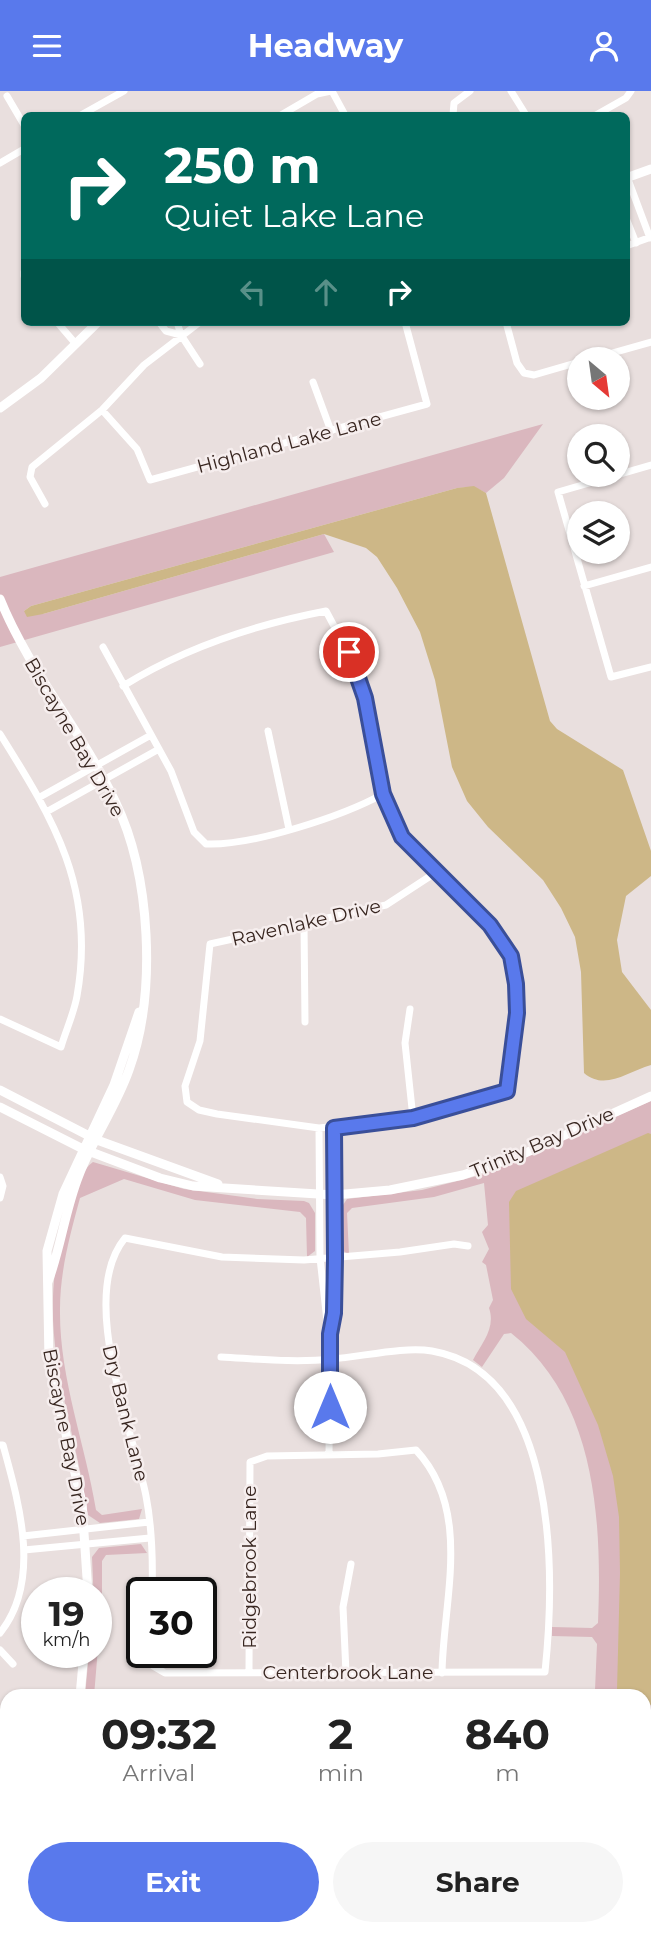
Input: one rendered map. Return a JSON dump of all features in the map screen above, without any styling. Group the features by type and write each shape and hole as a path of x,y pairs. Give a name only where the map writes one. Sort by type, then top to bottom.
{"street":[{"path":"86,112 124,91"},
{"path":"286,112 317,94 331,91 343,112"},
{"path":"453,112 454,103 470,91"},
{"path":"511,91 524,112"},
{"path":"605,112 631,91"},
{"path":"7,96 21,120"},
{"path":"0,163 21,151"},
{"path":"630,175 651,169"},
{"path":"630,184 650,238 630,245"},
{"path":"630,228 636,243"},
{"path":"60,326 75,343"},
{"path":"0,408 41,378 94,326"},
{"path":"162,326 166,331 181,335"},
{"path":"178,326 200,364"},
{"path":"45,504 30,477 32,467 102,410 145,365 194,326"},
{"name":"Highland Lake Lane","path":"102,410 137,449 150,480 331,431 427,404 406,326"},
{"path":"507,326 517,363 524,373 534,375 567,365"},
{"path":"630,348 651,342"},
{"path":"313,381 331,431"},
{"path":"651,465 558,492 611,677 651,667"},
{"path":"584,586 651,567"},
{"name":"Biscayne Bay Drive","path":"0,599 33,665 104,779 126,827 141,889 146,947 142,1004 129,1070 87,1151 70,1198 48,1282 49,1361 75,1470 85,1529 87,1577"},
{"path":"123,686 188,650 253,629 326,611 357,669 374,739 383,794 402,837 435,873 490,925 511,956 517,1013 507,1091 413,1118 319,1128 320,1258 325,1315 330,1334"},
{"path":"103,647 159,749 180,792 194,832 201,841 214,844 289,829 334,816 383,794"},
{"path":"268,731 289,829"},
{"path":"0,734 48,811 66,853 80,925 77,996 61,1047 0,1019"},
{"path":"40,797 151,734"},
{"path":"48,811 159,749"},
{"name":"Ravenlake Drive","path":"319,1128 217,1114 198,1110 187,1103 185,1086 200,1041 211,944 386,905 435,873"},
{"path":"304,924 305,1022"},
{"path":"410,1009 405,1043 413,1118"},
{"name":"Trinity Bay Drive","path":"0,1090 93,1138 198,1174 223,1187"},
{"name":"Trinity Bay Drive","path":"0,1107 87,1151 160,1178 193,1186 334,1195 390,1190 473,1172 521,1155 651,1096"},
{"path":"334,1128 335,1258 334,1313 330,1334 329,1455 416,1450 428,1463 439,1487 448,1521 453,1564 442,1673"},
{"path":"0,1198 1,1177"},
{"name":"Dry Bank Lane","path":"151,1577 147,1498 110,1361 107,1329 109,1280 115,1250 125,1238 222,1257 320,1258"},
{"path":"320,1258 454,1244 468,1246"},
{"name":"Centerbrook Lane","path":"155,1668 165,1673 545,1672 549,1632 550,1553 539,1475 527,1436 511,1405 469,1363 431,1351 330,1360"},
{"path":"221,1357 330,1360"},
{"path":"0,1633 19,1596 24,1550 2,1445"},
{"name":"Ridgebrook Lane","path":"249,1671 250,1462 267,1456 329,1455"},
{"path":"23,1536 149,1522"},
{"path":"24,1550 150,1538"},
{"path":"346,1673 343,1607 351,1564"},
{"path":"0,1650 13,1664"},
{"path":"81,1689 83,1668"}],"shaded area":[{"path":"543,424 504,478 486,493 474,487 457,488 31,606 24,611 43,614 324,534 334,552 0,647 0,577"},
{"path":"474,486 486,493 550,721 557,729 623,770 651,851 651,876 626,896 617,940 622,972 651,1010 651,1065 608,1080 592,1078 584,1073 581,972 575,937 543,880 488,827 467,801 452,767 435,680 420,632 397,588 377,557 366,548 324,534 43,614 27,617 24,611 31,606 457,488"},
{"path":"651,1101 651,1689 595,1689 597,1644 592,1637 552,1636 552,1627 592,1628 598,1623 595,1505 577,1428 561,1393 540,1361 511,1333 504,1334 482,1367 473,1360 489,1329 489,1308 493,1300 486,1265 482,1262 489,1249 482,1232 488,1225 484,1183 434,1197 352,1208 347,1213 349,1254 339,1246 339,1211 347,1199 422,1190 485,1174"},
{"path":"651,1134 651,1689 617,1689 619,1517 613,1476 598,1425 565,1352 526,1319 511,1289 509,1202 516,1191"},
{"path":"93,1162 184,1189 257,1199 304,1201 309,1203 315,1213 315,1251 307,1257 306,1218 300,1212 195,1200 124,1179 80,1198 66,1253 60,1295 61,1334 68,1385 96,1510 102,1515 142,1509 139,1519 100,1523 88,1515 57,1361 53,1324 59,1247 80,1181"},
{"path":"141,1544 147,1553 106,1555 102,1561 102,1577 93,1577 92,1557 99,1548"},
{"path":"88,1668 96,1668 95,1689 86,1689"}],"route":[{"path":"330,1407 330,1334 334,1313 335,1258 334,1128 413,1118 507,1091 517,1013 516,984 511,956 505,943 402,837 383,794 365,698 349,652"}]}
